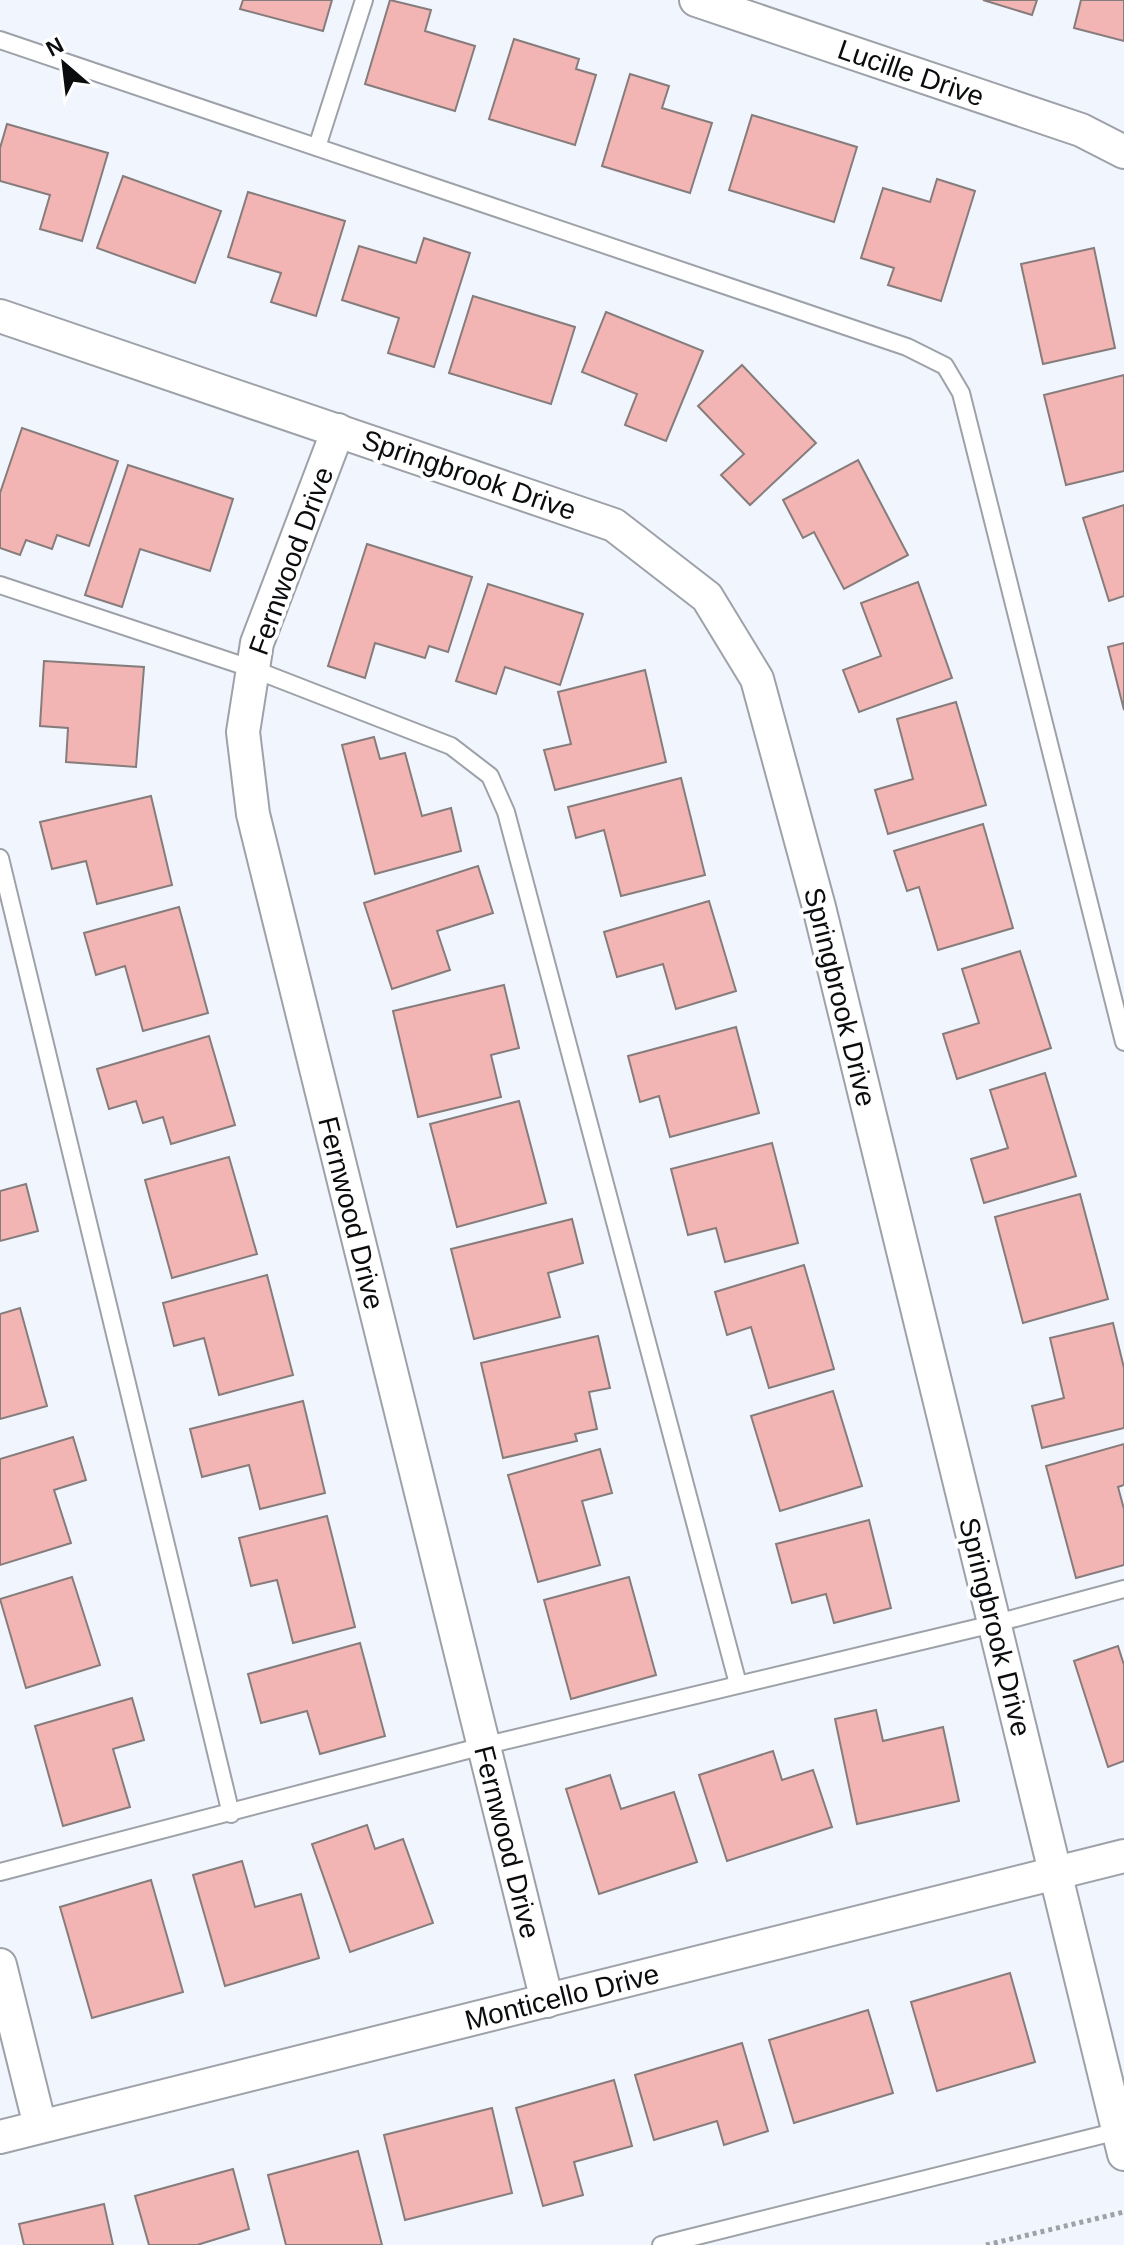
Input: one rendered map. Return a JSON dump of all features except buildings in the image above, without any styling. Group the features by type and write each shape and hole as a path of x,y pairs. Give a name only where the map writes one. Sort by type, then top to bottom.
{"street":[{"name":"Lucille Drive","path":"696,0 1081,130 1124,152"},
{"name":"Springbrook Drive","path":"0,316 614,525 707,597 757,679 819,907 993,1624 1122,2138"},
{"name":"Fernwood Drive","path":"338,430 257,643 243,732 253,814 547,2001"},
{"name":"Monticello Drive","path":"0,2137 1124,1856"},
{"path":"0,1965 40,2126"}],"lane":[{"path":"317,147 364,0"},
{"path":"0,40 907,347 945,366 961,393 1124,1042"},
{"path":"0,585 253,669 451,746 490,776 510,827 738,1684"},
{"path":"0,858 231,1814"},
{"path":"0,1872 483,1746 993,1624 1124,1589"},
{"path":"661,2245 1122,2138"}],"path":[{"path":"986,2245 1124,2212"}]}
